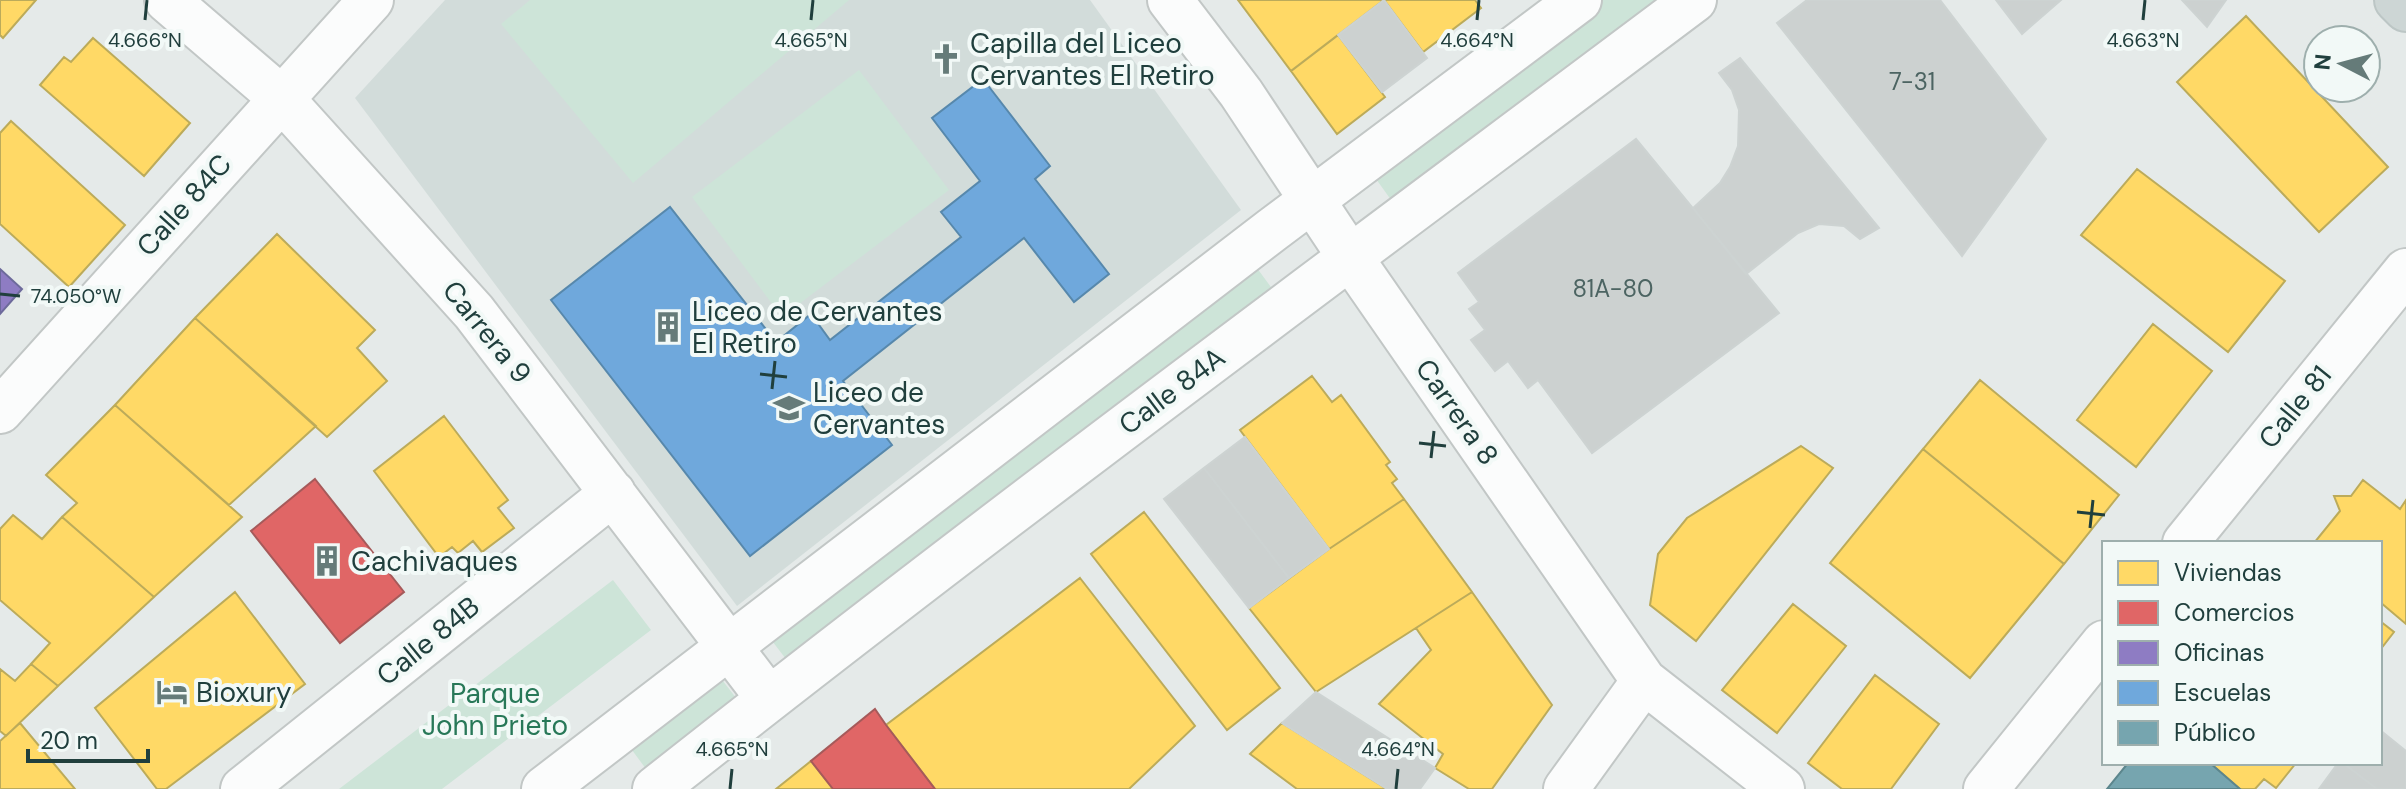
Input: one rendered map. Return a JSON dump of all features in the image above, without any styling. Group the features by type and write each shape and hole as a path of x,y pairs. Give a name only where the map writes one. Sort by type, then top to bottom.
{"main road":[{"path":"2397,0 2406,9"}],"street":[{"name":"Carrera 9","path":"167,0 280,97 474,312 769,699"},
{"name":"Calle 84C","path":"0,411 280,97 371,0"},
{"name":"Carrera 8","path":"1170,0 1241,93 1350,257 1644,681 1782,789"},
{"path":"544,789 1579,0"},
{"name":"Calle 84A","path":"655,789 1350,257 1694,0"},
{"name":"Calle 81","path":"2187,541 2406,271"},
{"name":"Calle 84B","path":"243,789 613,493"},
{"path":"1986,789 2102,645"},
{"path":"1566,789 1644,681"},
{"path":"604,744 637,789"}],"shaded area":[{"name":"Liceo de Cervantes","path":"445,0 1090,0 1241,210 737,606 355,98"}],"green space":[{"path":"530,0 849,0 633,183 501,24"},
{"path":"1600,0 1667,0 1394,204 1371,172"},
{"path":"859,70 949,190 782,317 692,197"},
{"path":"1254,264 1276,294 789,663 766,633"},
{"name":"Parque John Prieto","path":"613,580 651,630 442,789 339,789"},
{"path":"719,676 740,703 649,773 629,746"}],"building: Viviendas":[{"path":"0,0 36,0 3,38 0,35"},
{"path":"1238,0 1384,0 1291,71"},
{"path":"1384,0 1475,0 1481,8 1423,52"},
{"path":"2246,16 2302,76 2302,104 2329,104 2388,167 2319,232 2177,82"},
{"path":"1338,35 1385,97 1337,134 1291,71"},
{"path":"93,38 190,123 144,176 40,85 64,57 71,62"},
{"path":"11,121 125,225 69,287 0,224 0,133"},
{"path":"2137,169 2285,281 2228,352 2081,235"},
{"path":"277,234 375,330 357,348 387,381 327,437 195,318"},
{"path":"195,318 316,426 229,505 115,405"},
{"path":"2153,324 2212,371 2136,467 2077,420"},
{"path":"1312,376 1332,402 1341,395 1390,462 1386,465 1397,479 1392,483 1404,499 1329,549 1240,430"},
{"path":"1980,380 2119,495 2064,564 1923,449"},
{"path":"115,405 242,517 154,597 62,517 77,503 46,475"},
{"path":"444,416 508,500 498,508 514,528 482,552 473,541 458,553 452,547 439,557 374,471"},
{"path":"1801,446 1833,468 1696,641 1650,605 1658,554 1687,518"},
{"path":"1923,449 2064,564 1970,678 1830,563"},
{"path":"2363,480 2400,509 2406,500 2406,624 2382,604 2382,541 2316,541 2340,511 2334,496 2351,496"},
{"path":"1404,499 1472,592 1316,692 1249,608"},
{"path":"1144,512 1280,688 1227,730 1091,554"},
{"path":"13,515 42,539 62,517 154,597 58,686 31,664 50,643 0,600 0,529"},
{"path":"1080,578 1195,726 1129,789 935,789 886,725"},
{"path":"235,592 305,684 166,789 157,789 95,708"},
{"path":"1472,592 1552,705 1492,789 1469,789 1435,768 1443,754 1379,704 1431,650 1416,628"},
{"path":"1793,604 1846,646 1777,733 1722,690"},
{"path":"2382,623 2394,632 2382,647"},
{"path":"31,664 58,686 6,736 0,731 0,669 15,681"},
{"path":"1875,675 1939,724 1891,789 1842,789 1808,763"},
{"path":"20,723 75,789 0,789 0,741"},
{"path":"1282,723 1387,789 1297,789 1250,754"},
{"path":"811,761 833,789 776,789"},
{"path":"2212,765 2294,765 2276,788 2264,779 2255,789 2240,789"}],"building: Comercios":[{"name":"Cachivaques","path":"315,479 404,592 340,643 251,531"},
{"path":"875,709 935,789 833,789 811,761"}],"building: Oficinas":[{"path":"0,269 22,289 0,314"}],"building: Escuelas":[{"name":"Liceo de Cervantes El Retiro","path":"983,79 1050,166 1035,179 1109,274 1074,302 1024,238 843,381 892,445 750,556 551,300 670,207 776,342 811,314 830,340 961,237 941,212 980,181 932,118"}],"building: Público":[{"path":"2126,765 2212,765 2240,789 2107,789"}],"building: Otros":[{"path":"1384,0 1427,58 1382,92 1338,35"},
{"path":"1807,0 1940,0 2046,139 1962,256 1777,23"},
{"path":"1996,0 2061,0 2022,34"},
{"path":"2182,0 2226,0 2207,27"},
{"path":"1740,58 1879,228 1860,239 1844,226 1819,224 1798,233 1746,274 1693,208 1720,183 1738,146 1739,110 1732,90 1719,73"},
{"path":"1636,139 1779,313 1592,453 1538,380 1528,388 1508,361 1495,371 1471,340 1485,330 1469,309 1479,302 1458,273"},
{"path":"1245,437 1329,549 1289,578 1204,468"},
{"path":"1204,468 1289,578 1249,608 1164,499"},
{"path":"1316,692 1435,768 1420,789 1387,789 1282,723"},
{"path":"2382,732 2406,751 2406,789 2377,789 2346,765 2382,765"},
{"path":"2337,765 2346,765 2377,789 2319,789"}],"place":[{"name":"Capilla del Liceo Cervantes El Retiro","path":"946,59"},
{"name":"Liceo de Cervantes El Retiro","path":"668,327"},
{"name":"Liceo de Cervantes","path":"789,408"},
{"name":"Cachivaques","path":"327,561"},
{"name":"Bioxury","path":"172,692"}]}
